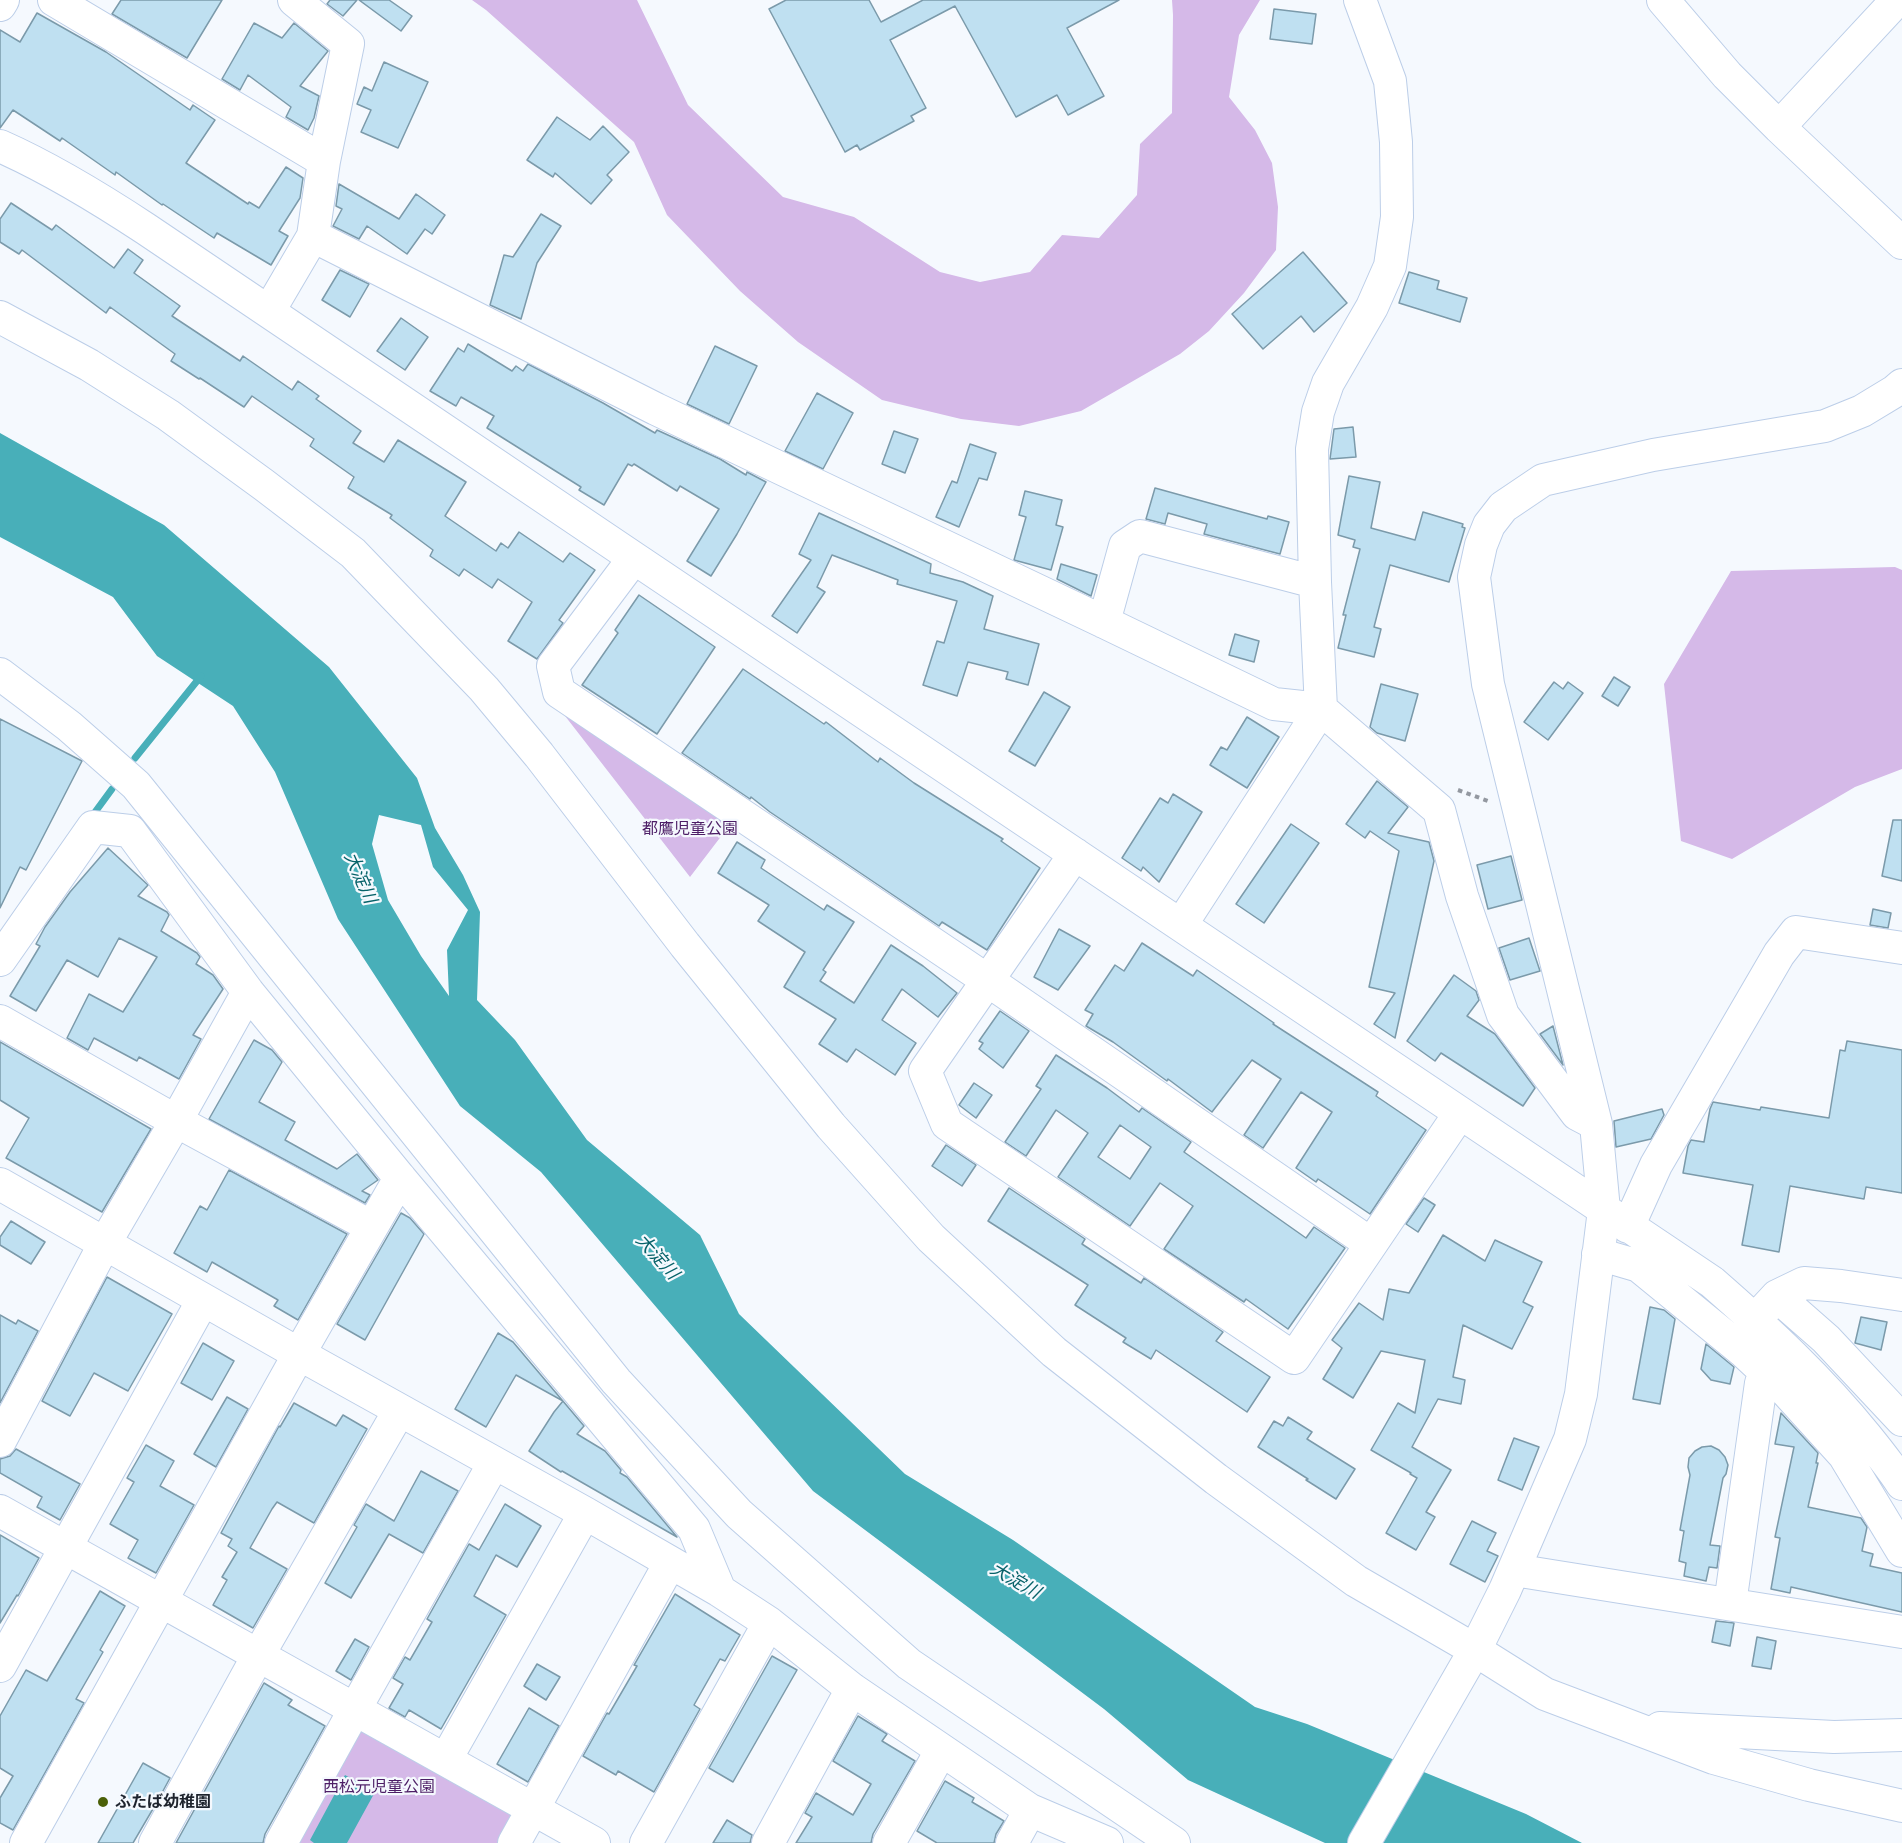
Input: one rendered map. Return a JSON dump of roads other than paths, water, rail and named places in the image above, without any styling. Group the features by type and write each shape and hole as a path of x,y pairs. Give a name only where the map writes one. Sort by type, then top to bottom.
{"street":[{"path":"0,5 3,0"},
{"path":"54,0 324,162"},
{"path":"269,311 314,236 324,162 348,44 294,0"},
{"path":"1181,925 1321,709 1314,582 1312,448 1318,412 1328,383 1372,307 1390,266 1397,217 1396,142 1390,81 1360,0"},
{"path":"1663,0 1727,75 1779,128 1902,243"},
{"path":"1779,128 1897,0"},
{"path":"0,146 84,189 269,311 1712,1282 1803,1366 1848,1414 1893,1469 1902,1484"},
{"path":"314,236 656,410 1274,704 1321,709 1439,810 1462,896 1503,1015 1577,1114 1596,1124"},
{"path":"0,317 89,366 168,415 353,553 484,689 539,755 685,945 831,1126 932,1238 1054,1352 1216,1479 1356,1581 1475,1650 1545,1694 1714,1758 1809,1785 1902,1806"},
{"path":"1616,1218 1596,1124 1488,684 1474,577 1481,545 1489,525 1503,507 1543,480 1653,455 1825,426 1862,411 1902,385"},
{"path":"1104,622 1125,546 1140,536 1314,582"},
{"path":"634,558 553,666 559,692 987,980 1371,1244"},
{"path":"0,675 69,726 136,785 616,1382 739,1514 909,1664 1174,1843"},
{"path":"0,960 93,827 130,831 248,992 400,1178 694,1528 720,1591"},
{"path":"1075,854 925,1071 946,1124 1294,1358 1460,1113"},
{"path":"1365,1843 1475,1650 1514,1570 1570,1439 1581,1394 1598,1254 1616,1218 1656,1165 1779,954 1796,932 1902,948"},
{"path":"0,1441 105,1244 248,992"},
{"path":"0,1021 176,1121 372,1227"},
{"path":"26,1843 400,1178"},
{"path":"4,1196 105,1244 720,1591 769,1623 852,1689 1030,1810 1107,1843"},
{"path":"1598,1254 1639,1266 1743,1351 1786,1391 1844,1455 1902,1551"},
{"path":"1755,1320 1777,1296 1804,1283 1902,1295"},
{"path":"1777,1296 1826,1339 1902,1420"},
{"path":"0,1666 203,1300"},
{"path":"1730,1605 1761,1383 1768,1374"},
{"path":"154,1843 258,1654 399,1410"},
{"path":"281,1843 494,1463"},
{"path":"0,1511 594,1843"},
{"path":"446,1759 585,1513"},
{"path":"514,1843 670,1563"},
{"path":"1514,1570 1902,1632"},
{"path":"646,1843 769,1623"},
{"path":"768,1843 852,1689"},
{"path":"1623,1725 1834,1737 1902,1735"},
{"path":"889,1843 942,1750"},
{"path":"1012,1843 1030,1810"}],"water":[{"name":"大淀川","path":"0,433 164,525 329,667 417,778 435,828 463,875 480,912 477,1000 515,1040 587,1140 700,1235 739,1314 905,1474 1013,1540 1255,1707 1307,1724 1526,1814 1582,1843 1325,1843 1188,1780 1104,1709 813,1491 541,1172 460,1106 338,919 275,772 233,706 157,656 113,597 0,537","holes":["379,815 421,825 433,867 468,910 447,950 449,996 421,956 388,900 372,844"]},
{"path":"345,1775 375,1792 347,1843 314,1843 310,1840"}],"waterway":[{"path":"135,758 201,676"},
{"path":"90,819 112,789"}],"place":[{"name":"ふたば幼稚園","path":"103,1802"}],"park label":[{"name":"都鷹児童公園","path":"690,829"},
{"name":"西松元児童公園","path":"379,1787"}]}
